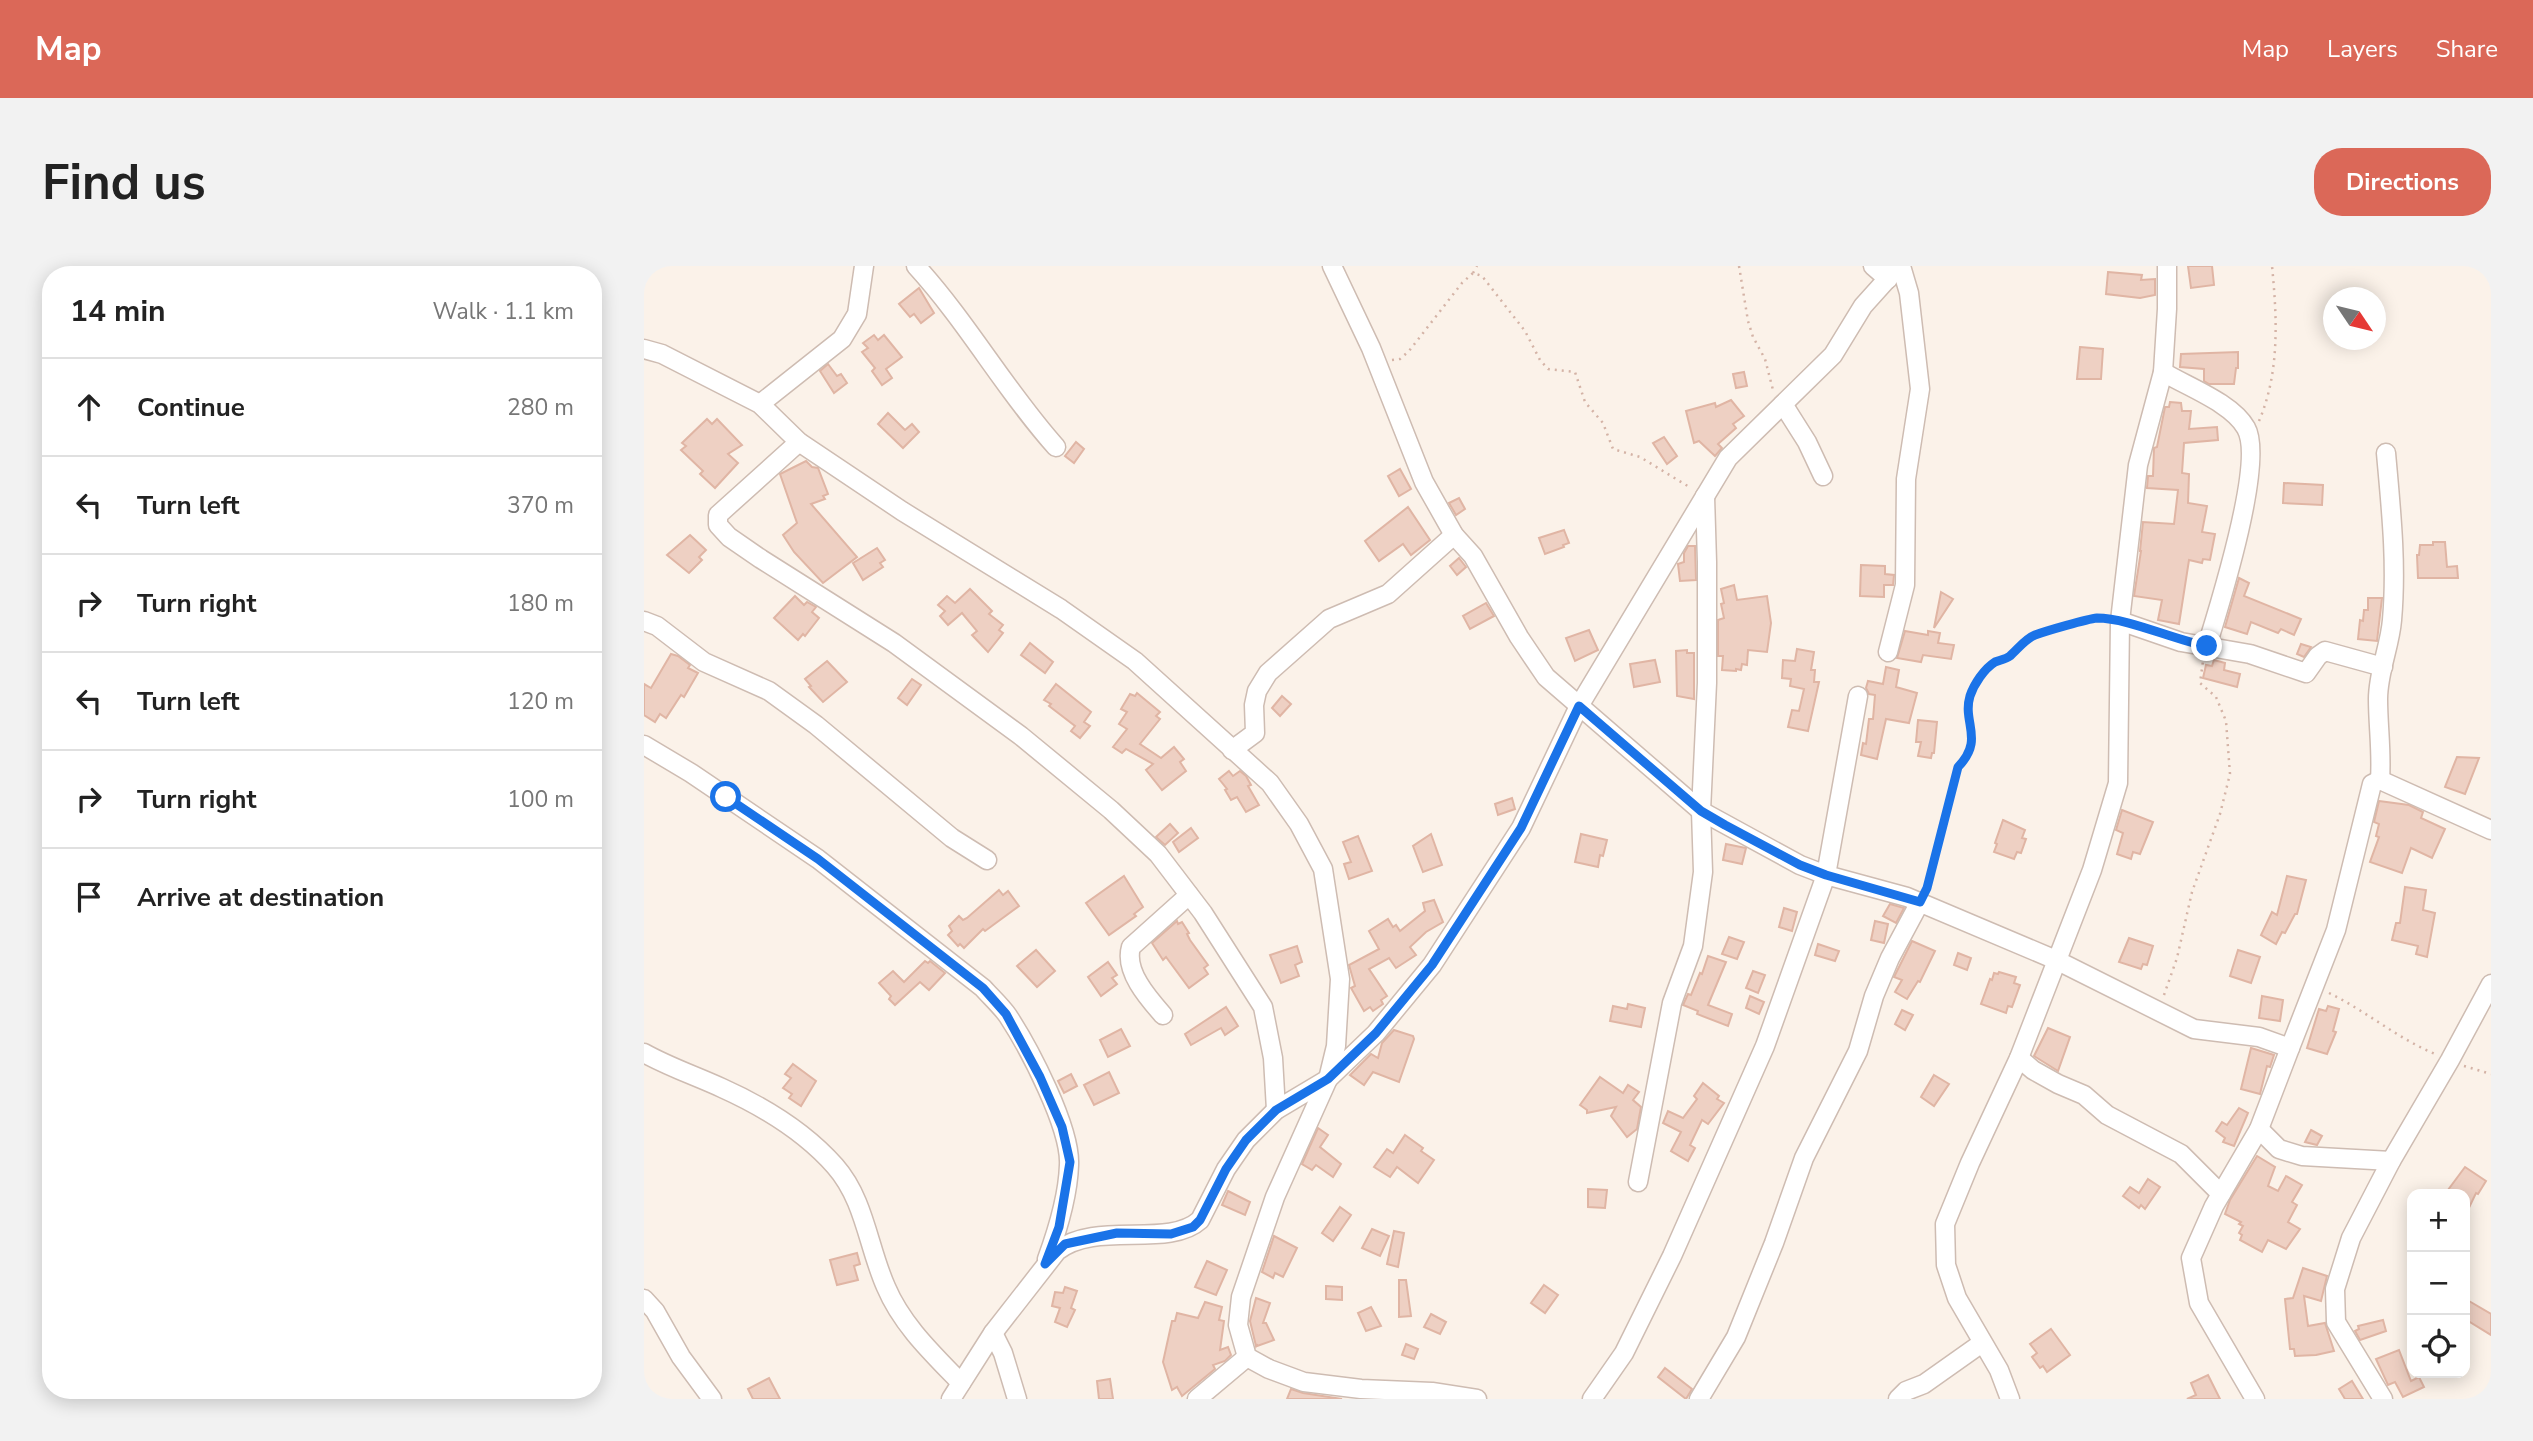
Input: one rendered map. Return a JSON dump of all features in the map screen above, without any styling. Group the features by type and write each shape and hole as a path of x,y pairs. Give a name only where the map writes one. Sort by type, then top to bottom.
{"street":[{"path":"760,404 842,339 857,314 864,266"},
{"path":"916,266 962,320 1031,420 1056,447"},
{"path":"1332,266 1371,348 1424,482 1454,535 1473,556 1519,637 1546,677 1701,811 1800,865 1920,902 2056,960 2194,1030 2259,1037 2290,1048"},
{"path":"1873,266 1896,270"},
{"path":"2010,1399 1999,1370 1957,1298 1946,1265 1945,1224 2019,1058 2092,870 2118,783 2120,621 2138,465 2163,372 2167,266"},
{"path":"951,1399 993,1334 1045,1264 1065,1244 1117,1233 1171,1234 1193,1227 1200,1220 1226,1169 1246,1140 1276,1110 1328,1079 1376,1033 1432,965 1521,828 1579,706 1728,458 1833,355 1863,306 1896,270"},
{"path":"1888,652 1905,585 1906,479 1920,389 1909,293 1896,270"},
{"path":"644,349 662,354 760,404 799,442 1061,609 1135,661 1270,783 1299,824 1323,869 1340,979 1336,1046 1328,1079 1275,1197 1241,1297 1238,1325 1247,1357 1269,1369 1304,1382 1361,1389 1432,1392 1477,1399"},
{"path":"2163,372 2226,407 2245,426 2252,440 2244,504 2232,563 2207,646"},
{"path":"1783,404 1807,442 1823,476"},
{"path":"799,442 718,515 718,525 729,537 761,559 894,643 1021,736 1111,810 1158,854 1189,895 1263,1007 1273,1058 1276,1110"},
{"path":"2380,779 2378,696 2392,624 2395,586 2386,453"},
{"path":"1638,1182 1672,1003 1693,946 1703,872 1701,811 1707,670 1705,496"},
{"path":"1231,750 1255,733 1256,691 1268,673 1329,619 1388,594 1454,535"},
{"path":"644,621 657,626 704,662 769,691 816,725 952,838 987,860"},
{"path":"2120,621 2181,642 2250,654 2306,673 2325,651 2384,667"},
{"path":"1592,1399 1624,1353 1672,1256 1765,1046 1826,875 1858,696"},
{"path":"644,746 691,773 818,859 983,988 1006,1014 1040,1077 1062,1127 1070,1162 1059,1227 1045,1264"},
{"path":"2380,779 2491,830"},
{"path":"2255,1399 2199,1303 2192,1258 2221,1194 2259,1129 2336,930 2372,784 2380,779"},
{"path":"1163,1015 1147,996 1128,956 1131,947 1189,895"},
{"path":"1699,1399 1736,1337 1774,1243 1804,1158 1858,1051 1874,996 1890,958 1920,902"},
{"path":"2384,1399 2336,1322 2335,1289 2351,1238 2391,1161 2491,984"},
{"path":"644,1053 763,1108 808,1141 835,1166 852,1192 869,1230 875,1261 898,1311 961,1383"},
{"path":"2019,1058 2050,1080 2084,1095 2107,1115 2181,1154 2221,1194"},
{"path":"2259,1129 2279,1149 2302,1156 2391,1161"},
{"path":"644,1299 655,1311 681,1357 712,1399"},
{"path":"993,1334 1003,1353 1017,1399"},
{"path":"1898,1399 1906,1391 1924,1384 1982,1343"},
{"path":"1197,1399 1247,1357"}],"path":[{"path":"1371,348 1388,360 1400,359 1477,266"},
{"path":"1739,266 1753,337 1765,359 1771,388 1783,404"},
{"path":"2252,440 2270,388 2273,366 2277,306 2272,266"},
{"path":"1473,273 1482,276 1502,301 1525,331 1540,360 1548,369 1574,372 1585,402 1603,422 1613,449 1640,457 1705,496"},
{"path":"1920,902 1930,876 1958,767 1966,759 1971,746 1973,731 1968,706 1978,680 1993,663 2009,657 2033,635 2086,620 2120,621"},
{"path":"2158,1012 2178,958 2192,892 2220,814 2230,774 2226,722 2216,697 2200,683 2207,646"},
{"path":"2315,986 2350,1003 2405,1039 2450,1060 2491,1074"}],"building":[{"path":"2188,266 2212,266 2214,285 2191,288"},
{"path":"2108,272 2142,275 2141,280 2155,279 2155,295 2140,298 2106,294"},
{"path":"919,288 934,313 921,323 914,314 910,317 899,304"},
{"path":"874,335 878,340 884,335 902,357 886,369 892,378 882,385 872,371 875,368 862,352 868,348 863,343"},
{"path":"2080,347 2103,349 2101,379 2077,379"},
{"path":"2238,352 2234,384 2209,384 2204,381 2204,369 2180,367 2181,354"},
{"path":"828,364 837,376 841,374 847,383 834,393 820,371"},
{"path":"1744,372 1747,386 1736,388 1733,374"},
{"path":"1731,400 1744,416 1733,424 1736,428 1718,444 1722,448 1715,456 1699,441 1694,443 1686,411 1715,403 1716,407"},
{"path":"2170,402 2181,403 2182,411 2191,411 2189,429 2217,427 2218,440 2184,443 2182,473 2189,474 2188,503 2207,506 2202,532 2215,534 2210,560 2203,559 2202,563 2189,560 2179,624 2158,620 2162,600 2134,596 2143,522 2174,524 2178,490 2147,488 2148,476 2153,476 2154,448 2157,447 2165,407 2169,407"},
{"path":"888,413 905,430 912,424 919,432 903,448 878,424"},
{"path":"707,419 712,424 717,419 742,445 728,454 738,463 715,488 700,474 703,471 681,450 686,446 682,443"},
{"path":"1664,437 1677,456 1667,464 1653,443"},
{"path":"1076,442 1084,449 1074,463 1065,456"},
{"path":"806,461 812,467 818,468 828,494 823,496 825,499 811,504 857,557 823,583 794,552 783,535 797,523 780,474"},
{"path":"1400,469 1411,489 1399,496 1388,476"},
{"path":"2284,483 2323,485 2322,505 2283,503"},
{"path":"1459,498 1465,509 1456,515 1449,503"},
{"path":"1408,507 1430,540 1411,555 1403,544 1379,561 1365,541"},
{"path":"1564,530 1569,543 1545,554 1539,538"},
{"path":"690,535 706,550 699,557 702,560 689,573 667,555"},
{"path":"2433,542 2445,542 2447,567 2457,566 2458,578 2418,578 2417,555 2420,545 2433,545"},
{"path":"1688,546 1695,546 1696,580 1680,581 1678,564 1684,562 1684,553"},
{"path":"877,548 885,560 880,563 883,567 863,580 853,563"},
{"path":"1459,558 1466,567 1457,575 1450,566"},
{"path":"1861,565 1885,566 1885,574 1894,575 1893,585 1884,585 1884,597 1860,596"},
{"path":"2239,578 2249,583 2244,596 2301,619 2294,635 2281,629 2278,633 2251,622 2247,634 2225,627"},
{"path":"1734,585 1737,600 1767,596 1771,623 1767,652 1748,650 1747,665 1742,664 1741,670 1736,671 1722,670 1723,656 1718,656 1718,620 1724,618 1721,589"},
{"path":"970,589 992,611 989,614 1003,625 999,630 1003,633 988,652 972,635 977,631 962,613 948,625 940,616 945,611 938,605 947,596 955,603"},
{"path":"1941,592 1953,599 1934,628"},
{"path":"795,596 804,605 807,602 816,607 812,612 819,618 805,636 803,634 798,640 774,618"},
{"path":"2368,598 2382,598 2377,641 2358,639 2360,620 2363,621 2364,610 2368,610"},
{"path":"1486,603 1494,616 1470,629 1463,616"},
{"path":"1589,630 1598,650 1575,661 1566,638"},
{"path":"1905,631 1928,635 1928,631 1940,633 1938,643 1954,645 1951,659 1923,655 1921,662 1897,658"},
{"path":"1030,643 1053,662 1045,673 1021,655"},
{"path":"2301,644 2311,647 2304,657 2297,654"},
{"path":"1797,649 1814,652 1811,670 1815,670 1814,682 1819,682 1808,731 1788,727 1792,710 1799,711 1804,689 1790,686 1791,679 1782,678 1783,660 1795,661"},
{"path":"1687,650 1687,653 1694,653 1694,699 1677,696 1676,651"},
{"path":"671,654 678,656 690,665 688,668 698,673 684,697 681,695 666,718 660,714 655,722 644,715 644,684 651,688"},
{"path":"1655,660 1660,682 1634,687 1630,664"},
{"path":"2214,660 2225,663 2224,670 2240,674 2237,687 2203,678 2206,665 2212,666"},
{"path":"827,661 847,682 823,702 805,679"},
{"path":"1886,667 1899,670 1896,687 1917,693 1909,723 1886,719 1877,759 1861,755 1863,743 1866,744 1869,719 1873,719 1875,695 1869,694 1866,688 1868,681 1883,684"},
{"path":"912,679 921,685 907,705 898,698"},
{"path":"1056,684 1091,712 1084,722 1090,726 1080,738 1071,731 1075,726 1044,700"},
{"path":"1137,693 1160,712 1156,716 1160,719 1140,744 1161,758 1174,747 1184,759 1180,762 1186,771 1162,790 1146,770 1153,764 1126,749 1122,753 1113,747 1127,729 1119,724 1127,712 1121,709 1130,694 1135,696"},
{"path":"1282,696 1291,704 1280,716 1272,708"},
{"path":"1918,720 1937,722 1934,753 1931,758 1918,756 1921,742 1916,742"},
{"path":"2457,757 2479,758 2465,794 2445,787"},
{"path":"1229,771 1233,776 1240,771 1246,776 1251,785 1248,786 1259,805 1246,812 1237,797 1231,800 1219,779"},
{"path":"1512,798 1515,809 1498,815 1495,804"},
{"path":"2379,801 2409,805 2423,812 2421,818 2445,829 2432,858 2411,848 2402,873 2370,862 2379,837 2376,836 2379,824 2374,822"},
{"path":"2122,810 2153,822 2140,854 2133,852 2131,859 2117,854 2123,833 2116,830"},
{"path":"2003,820 2025,830 2022,838 2026,839 2021,853 2017,852 2014,859 1994,852"},
{"path":"1170,824 1178,833 1165,845 1156,837"},
{"path":"1191,828 1198,838 1179,852 1173,842"},
{"path":"1431,834 1442,865 1423,872 1413,846"},
{"path":"1581,834 1607,840 1598,867 1575,862"},
{"path":"1358,836 1372,871 1349,879 1344,864 1351,862 1343,842"},
{"path":"1726,844 1746,848 1742,864 1723,860"},
{"path":"1124,876 1143,907 1134,914 1136,916 1109,935 1086,903"},
{"path":"2287,876 2306,880 2297,914 2276,944 2261,935 2272,912 2277,915"},
{"path":"2405,887 2426,890 2423,910 2435,913 2427,957 2416,954 2418,946 2392,940 2396,923 2400,923"},
{"path":"999,890 1003,895 1008,891 1019,906 985,931 983,929 964,948 960,944 958,946 948,935 952,931 949,926 959,916 963,920 967,918"},
{"path":"1434,900 1443,922 1426,932 1410,947 1416,955 1396,968 1389,958 1369,969 1387,996 1381,1000 1383,1004 1373,1011 1370,1007 1364,1011 1351,988 1355,986 1349,965 1379,949 1369,931 1388,919 1393,927 1396,925 1400,931 1425,911 1423,903"},
{"path":"1890,904 1904,908 1896,923 1883,916"},
{"path":"1784,908 1797,912 1792,931 1779,927"},
{"path":"1177,921 1178,924 1182,922 1190,940 1208,965 1204,968 1208,974 1189,988 1166,957 1163,960 1152,943"},
{"path":"1875,921 1888,924 1884,943 1871,940"},
{"path":"1729,937 1744,942 1737,959 1722,954"},
{"path":"2129,938 2153,946 2147,965 2143,964 2141,969 2119,962"},
{"path":"1912,941 1935,951 1920,982 1918,981 1907,999 1895,992 1902,980 1894,977"},
{"path":"1818,944 1839,951 1835,961 1815,955"},
{"path":"1297,946 1302,962 1295,965 1299,976 1281,983 1270,955"},
{"path":"1036,950 1055,971 1037,987 1017,966"},
{"path":"2238,950 2260,957 2251,983 2230,976"},
{"path":"1958,953 1971,958 1967,970 1954,965"},
{"path":"1708,956 1726,962 1708,1005 1732,1014 1728,1026 1697,1014 1698,1011 1683,1005 1688,994 1691,995 1700,973 1702,974"},
{"path":"925,961 930,961 945,973 929,990 920,982 895,1005 879,983 893,971 904,982"},
{"path":"1108,962 1117,975 1112,978 1117,984 1101,996 1088,977"},
{"path":"1753,971 1765,975 1758,993 1746,988"},
{"path":"1994,973 2016,977 2014,983 2020,985 2012,1007 2008,1006 2006,1013 1981,1004 1990,979 1992,980"},
{"path":"1750,996 1764,1002 1759,1014 1746,1008"},
{"path":"2262,996 2283,1000 2280,1021 2259,1018"},
{"path":"1628,1004 1645,1008 1641,1027 1610,1021 1613,1006 1627,1009"},
{"path":"2328,1006 2339,1009 2333,1031 2336,1032 2327,1054 2307,1048 2319,1009 2326,1011"},
{"path":"1226,1007 1238,1026 1225,1035 1221,1028 1191,1045 1185,1034"},
{"path":"1902,1010 1913,1015 1905,1030 1895,1024"},
{"path":"2048,1028 2070,1037 2058,1071 2034,1056"},
{"path":"1121,1029 1130,1046 1108,1057 1100,1040"},
{"path":"1394,1030 1413,1036 1414,1039 1399,1082 1373,1072 1364,1085 1350,1075 1371,1054 1378,1058 1382,1043"},
{"path":"2251,1048 2274,1055 2270,1067 2267,1066 2260,1094 2241,1089"},
{"path":"793,1064 816,1081 801,1106 789,1098 792,1094 783,1088 791,1078 785,1074"},
{"path":"1109,1072 1119,1093 1094,1105 1084,1085"},
{"path":"1071,1074 1077,1086 1064,1093 1058,1081"},
{"path":"1934,1075 1949,1084 1934,1106 1921,1097"},
{"path":"1600,1077 1623,1093 1628,1085 1639,1092 1633,1100 1641,1107 1637,1129 1627,1137 1611,1116 1616,1107 1587,1113 1580,1105"},
{"path":"1703,1083 1724,1103 1708,1124 1702,1120 1690,1145 1695,1148 1688,1161 1671,1151 1681,1132 1663,1123 1668,1111 1683,1118 1697,1099 1694,1096"},
{"path":"2239,1108 2248,1113 2234,1146 2223,1142 2225,1138 2216,1131 2222,1122 2227,1125"},
{"path":"1318,1128 1328,1135 1320,1147 1341,1164 1333,1177 1316,1165 1312,1170 1302,1164"},
{"path":"2311,1130 2322,1136 2317,1145 2305,1142"},
{"path":"1405,1135 1434,1160 1418,1183 1397,1167 1390,1177 1374,1167 1387,1149 1393,1153"},
{"path":"2257,1156 2275,1167 2268,1186 2278,1191 2286,1176 2302,1185 2292,1202 2297,1205 2288,1222 2300,1229 2286,1249 2268,1240 2262,1252 2240,1240 2242,1235 2239,1233 2243,1226 2239,1224 2241,1222 2225,1214 2230,1200"},
{"path":"2465,1167 2486,1181 2470,1206 2470,1189 2449,1189"},
{"path":"2148,1179 2160,1187 2145,1209 2141,1205 2139,1208 2123,1196 2130,1187 2139,1193"},
{"path":"1588,1189 1607,1190 1605,1208 1588,1207"},
{"path":"1228,1191 1250,1202 1245,1215 1222,1205"},
{"path":"1340,1207 1351,1215 1333,1241 1322,1233"},
{"path":"1372,1229 1389,1236 1380,1256 1362,1248"},
{"path":"1394,1231 1404,1233 1398,1267 1387,1264"},
{"path":"1274,1236 1297,1248 1283,1277 1275,1273 1273,1278 1262,1272"},
{"path":"857,1253 860,1264 854,1266 858,1280 837,1285 830,1260"},
{"path":"1207,1261 1227,1270 1216,1295 1195,1287"},
{"path":"2303,1268 2327,1276 2321,1301 2304,1296 2308,1326 2325,1323 2334,1351 2295,1356 2294,1349 2290,1349 2285,1299 2293,1298"},
{"path":"1399,1280 1406,1280 1411,1316 1399,1317"},
{"path":"1544,1285 1558,1295 1545,1313 1531,1303"},
{"path":"1326,1286 1342,1287 1342,1300 1326,1299"},
{"path":"1065,1287 1077,1291 1071,1308 1075,1310 1067,1327 1055,1322 1060,1308 1052,1306 1055,1292 1063,1293"},
{"path":"1256,1298 1270,1303 1263,1323 1266,1323 1274,1340 1257,1346 1250,1321"},
{"path":"1205,1302 1222,1307 1219,1320 1224,1321 1220,1350 1228,1347 1231,1355 1225,1361 1213,1365 1215,1369 1182,1396 1177,1387 1172,1390 1163,1362 1172,1321 1175,1321 1177,1313 1198,1318"},
{"path":"2470,1302 2491,1314 2491,1335 2470,1322"},
{"path":"1371,1307 1381,1326 1366,1331 1358,1313"},
{"path":"1431,1314 1446,1322 1440,1334 1424,1327"},
{"path":"2383,1320 2386,1331 2360,1340 2355,1331 2359,1329 2358,1326"},
{"path":"2051,1329 2070,1355 2047,1372 2043,1366 2040,1368 2032,1357 2037,1353 2030,1344"},
{"path":"1406,1344 1418,1349 1414,1359 1402,1355"},
{"path":"2399,1350 2407,1378 2411,1381 2420,1378 2424,1387 2403,1397 2395,1382 2388,1385 2376,1359"},
{"path":"1665,1368 1692,1389 1686,1399 1658,1377"},
{"path":"2208,1375 2220,1399 2187,1399 2196,1395 2191,1383"},
{"path":"769,1378 780,1399 753,1399 748,1389"},
{"path":"1110,1379 1113,1399 1099,1399 1097,1381"},
{"path":"2352,1381 2363,1399 2345,1399 2339,1389"},
{"path":"1291,1389 1303,1393 1342,1399 1287,1399"}],"route":[{"path":"726,797 818,859 983,988 1006,1014 1040,1077 1062,1127 1070,1162 1059,1227 1045,1264 1065,1244 1117,1233 1171,1234 1193,1227 1200,1220 1226,1169 1246,1140 1276,1110 1328,1079 1376,1033 1432,965 1521,828 1579,706 1701,811 1725,825 1800,865 1920,902 1927,888 1958,767 1966,759 1971,746 1973,731 1968,706 1971,695 1978,680 1993,663 2009,657 2033,635 2096,618 2120,621 2181,642 2207,646"}]}
